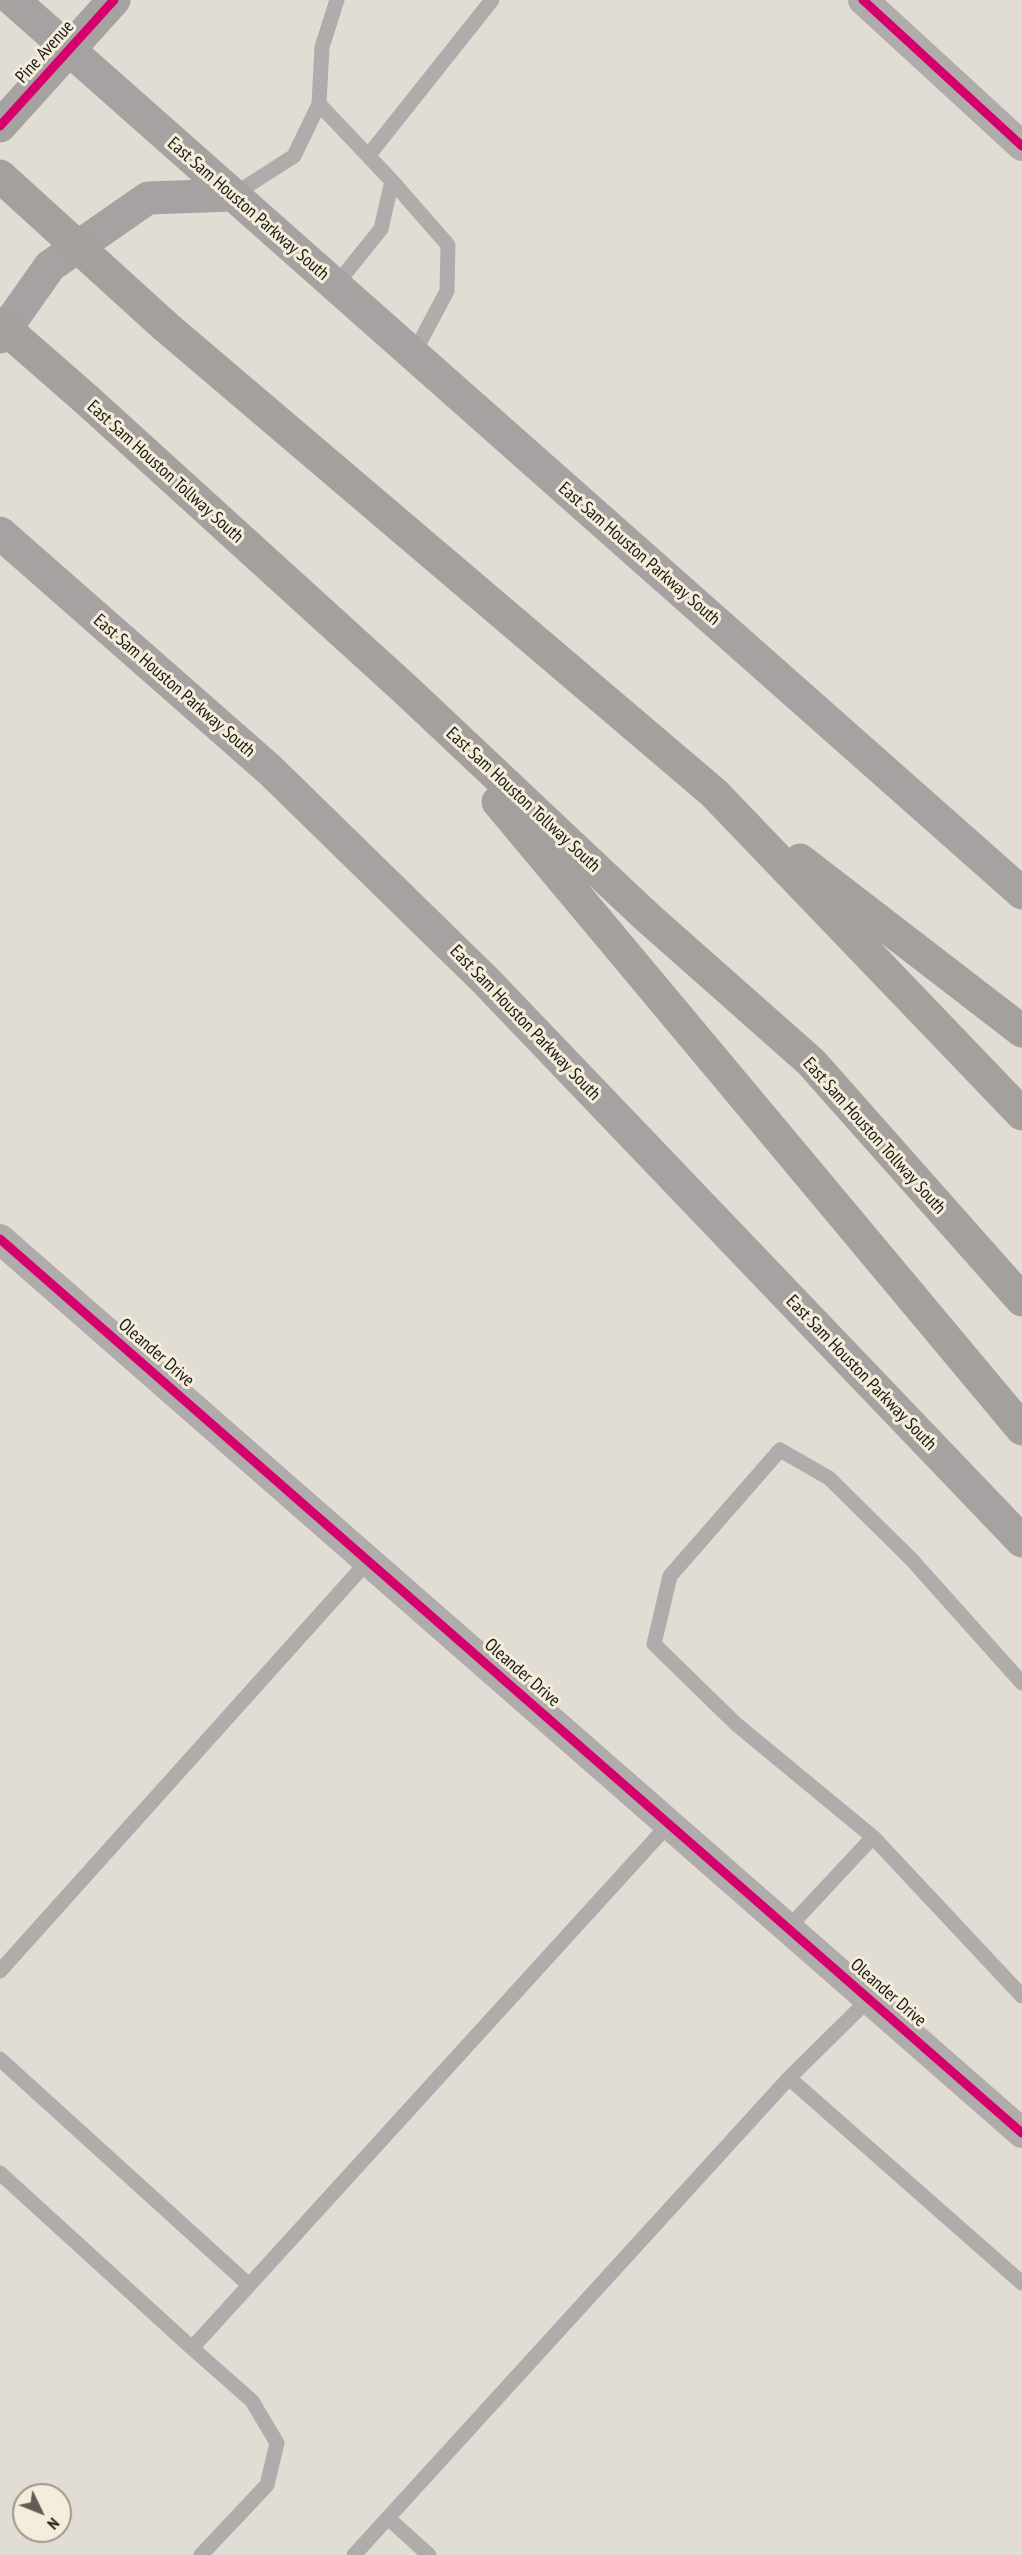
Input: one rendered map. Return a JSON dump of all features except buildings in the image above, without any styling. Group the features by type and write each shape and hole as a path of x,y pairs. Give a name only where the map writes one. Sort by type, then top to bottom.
{"highway":[{"path":"0,176 165,326 714,793 1022,1031"},
{"name":"East Sam Houston Tollway South","path":"0,324 405,689 646,916 811,1062 1022,1300"},
{"path":"405,689 1022,1429"},
{"path":"714,793 1022,1114"}],"main road":[{"name":"East Sam Houston Parkway South","path":"14,0 1022,893"},
{"name":"Pine Avenue","path":"0,126 114,0"},
{"path":"0,337 50,266 148,198 233,195"},
{"name":"East Sam Houston Parkway South","path":"0,533 270,770 486,981 1022,1541"}],"street":[{"path":"863,0 1022,146"},
{"name":"Oleander Drive","path":"0,1239 1022,2133"}],"lane":[{"path":"233,195 294,156 319,104 322,47 337,0"},
{"path":"368,156 492,0"},
{"path":"319,104 392,181 448,245 447,291 413,355"},
{"path":"335,286 381,229 392,181"},
{"path":"1022,1683 912,1560 829,1478 780,1450 670,1576 654,1644 736,1724 873,1837 1022,1996"},
{"path":"0,1971 368,1561"},
{"path":"192,2348 669,1824"},
{"path":"788,1928 873,1837"},
{"path":"354,2555 789,2079 869,1999"},
{"path":"0,2059 249,2285"},
{"path":"789,2079 1022,2283"},
{"path":"0,2173 252,2401 277,2443 267,2485 201,2555"},
{"path":"388,2518 429,2555"}],"cycle path":[{"path":"0,126 114,0"},
{"path":"863,0 1022,146"},
{"path":"0,1239 1022,2133"}]}
